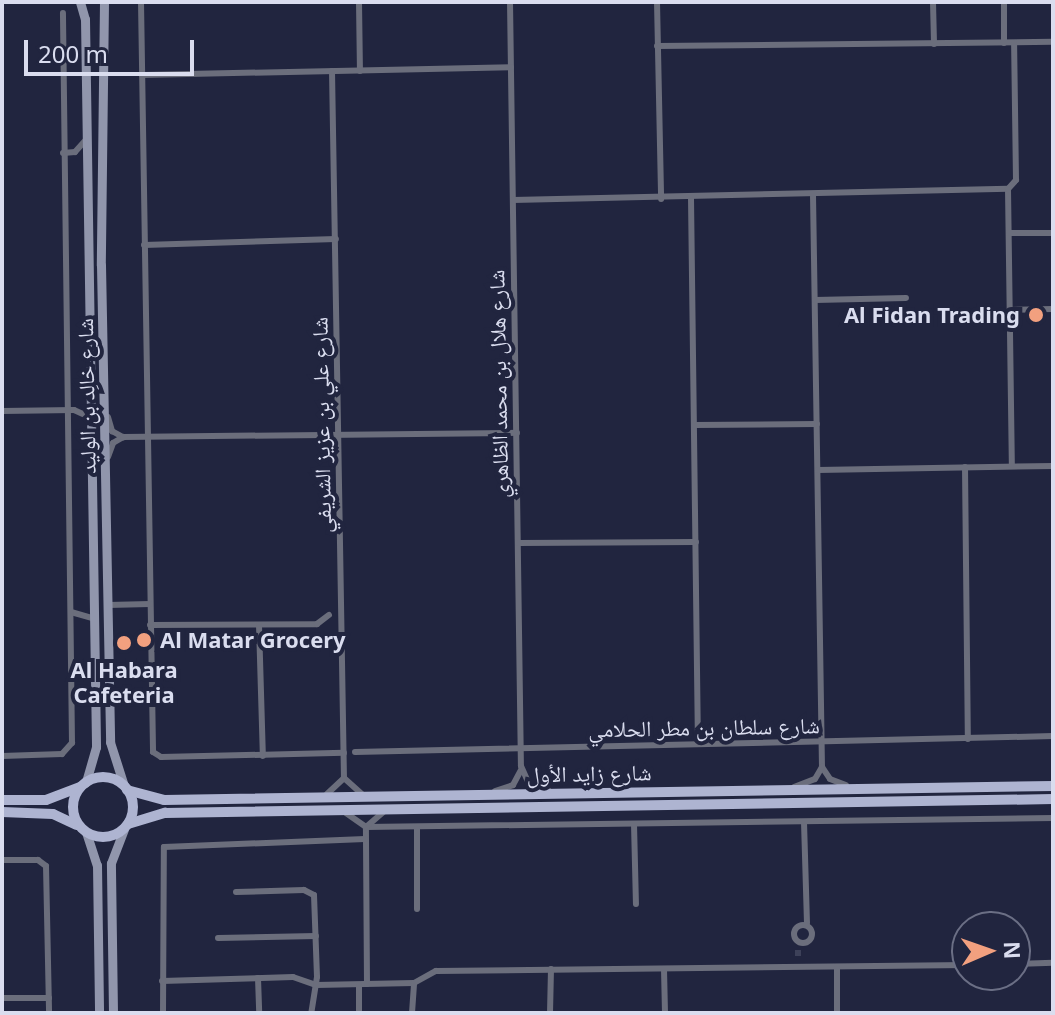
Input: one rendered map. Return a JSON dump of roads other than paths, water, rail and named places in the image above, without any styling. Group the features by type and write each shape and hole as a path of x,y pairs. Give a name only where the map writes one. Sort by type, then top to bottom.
{"main road":[{"path":"2,800 46,800 106,778 126,788 133,811 126,827 105,837 53,814 2,812"},
{"path":"84,785 73,807 84,830"},
{"name":"شارع زايد الأول","path":"126,788 164,800 1053,786"},
{"name":"شارع زايد الأول","path":"126,827 165,813 1053,799"}],"street":[{"name":"شارع خالِد بن الوليد","path":"80,2 85,19 96,747 84,785"},
{"name":"شارع خالِد بن الوليد","path":"104,2 100,26 101,265 111,750 126,788"},
{"path":"141,2 153,752 161,757 344,753"},
{"path":"359,2 360,71"},
{"name":"شارع هلال بن محمد الظاهري","path":"510,2 521,766"},
{"path":"657,2 661,199"},
{"path":"933,2 934,44"},
{"path":"1004,2 1004,43"},
{"path":"2,756 62,754 71,747 75,612 63,153 63,13"},
{"path":"657,46 1053,42"},
{"path":"1012,466 1008,189 1016,180 1014,43"},
{"path":"142,75 511,67"},
{"name":"شارع علي بن عزيز الشريفي","path":"332,71 344,778"},
{"path":"63,153 72,152 85,141"},
{"path":"72,152 86,163"},
{"path":"513,200 1008,189"},
{"path":"783,790 811,782 822,767 813,195"},
{"path":"691,198 698,744"},
{"path":"1009,233 1053,233"},
{"path":"144,245 336,239"},
{"path":"87,248 95,249 101,265"},
{"path":"815,300 906,298"},
{"path":"1010,310 1053,309"},
{"path":"71,410 91,400"},
{"path":"105,400 109,424 123,437"},
{"path":"2,411 71,410 92,418"},
{"path":"694,425 817,424"},
{"path":"106,479 110,448 123,437 517,433"},
{"path":"818,470 1053,466"},
{"path":"965,467 968,739"},
{"path":"518,543 696,542"},
{"path":"75,612 94,603"},
{"path":"108,605 150,604"},
{"path":"75,612 95,619"},
{"path":"150,625 321,624 329,615"},
{"path":"259,625 263,756"},
{"name":"شارع سلطان بن مطر الحلامي","path":"355,752 1053,736"},
{"path":"521,766 529,784 563,794"},
{"path":"478,795 513,785 521,766"},
{"path":"822,767 833,781 867,789"},
{"path":"313,798 335,790 344,778 354,791 377,797"},
{"path":"359,1013 363,984 366,827 386,810"},
{"path":"337,811 366,827 1053,818"},
{"path":"798,949 810,941 804,822"},
{"path":"634,824 636,904"},
{"path":"113,1013 111,863 126,827"},
{"path":"417,827 417,909"},
{"path":"84,830 97,865 99,1013"},
{"path":"163,1013 160,864 167,845 365,839"},
{"path":"2,860 38,860 46,866 49,1013"},
{"path":"236,892 309,891 315,900 316,985 311,1013"},
{"path":"799,967 796,929 807,923"},
{"path":"218,938 316,936"},
{"path":"1031,962 1053,963"},
{"path":"162,981 296,977 316,985 414,983 436,971 951,965"},
{"path":"837,967 837,1013"},
{"path":"550,1013 551,969"},
{"path":"664,969 665,1013"},
{"path":"258,978 259,1013"},
{"path":"412,1013 414,983"},
{"path":"2,998 49,998"}],"tunnel":[{"path":"798,950 798,956"}],"place":[{"name":"Al Fidan Trading","path":"1036,315"},
{"name":"Al Matar Grocery","path":"144,640"},
{"name":"Al Habara Cafeteria","path":"124,643"}]}
